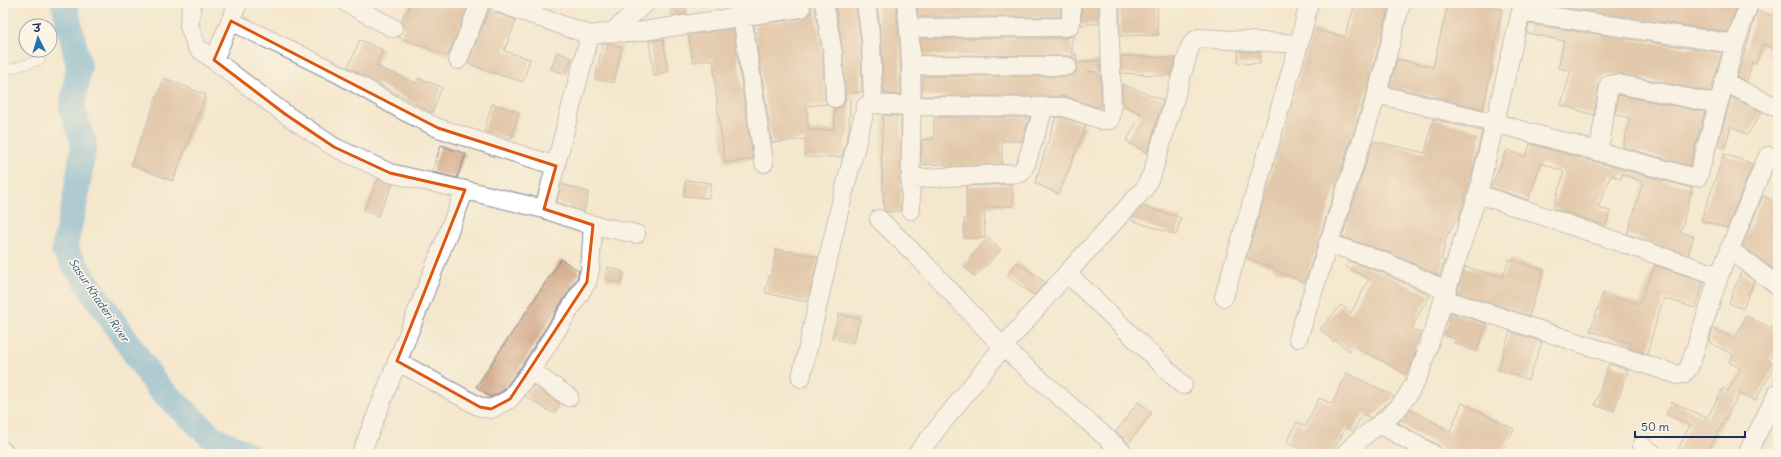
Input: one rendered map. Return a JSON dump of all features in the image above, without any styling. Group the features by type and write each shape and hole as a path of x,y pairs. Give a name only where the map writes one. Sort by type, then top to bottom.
{"street":[{"path":"192,3 189,26 197,47 285,114 334,147 390,173 544,209 593,225 636,234"},
{"path":"214,60 238,3"},
{"path":"347,3 393,28"},
{"path":"458,60 480,3"},
{"path":"499,3 590,35 612,32 630,33 741,10 801,8"},
{"path":"612,32 646,3"},
{"path":"824,3 833,54 835,98"},
{"path":"866,3 871,40 873,104"},
{"path":"906,3 910,28 912,65 910,179 911,210"},
{"path":"910,28 1065,27 1070,26 1071,3"},
{"path":"801,378 839,211 866,106 873,104 912,106 1064,107 1102,120 1110,120 1112,111 1108,3"},
{"path":"1224,297 1299,44 1309,3"},
{"path":"1298,338 1377,94 1401,3"},
{"path":"1377,94 1496,123 1695,178 1698,174 1735,44 1749,3"},
{"path":"1345,454 1360,438 1398,408 1411,391 1420,372 1478,194 1496,123 1522,7 1735,44"},
{"path":"741,10 764,163"},
{"path":"231,21 339,74 404,111 438,128 556,166"},
{"path":"544,209 590,35"},
{"path":"917,454 1003,347 1144,189 1152,174 1190,47 1194,40 1200,38 1299,44"},
{"path":"912,65 1067,66"},
{"path":"1724,82 1778,108"},
{"path":"1599,151 1609,86 1618,84 1718,104"},
{"path":"910,179 1021,173 1026,164 1044,107"},
{"path":"1328,243 1387,263 1445,295 1678,374 1683,374 1689,368 1719,276 1765,162 1770,156 1778,157"},
{"path":"361,454 465,190"},
{"path":"1478,194 1719,276"},
{"path":"879,219 922,260 1003,347 1125,454"},
{"path":"397,361 480,407 491,409 510,399 531,371 586,282 590,270 593,225"},
{"path":"1729,249 1778,286"},
{"path":"1067,274 1183,385"},
{"path":"531,371 569,397"},
{"path":"1746,454 1778,392"},
{"path":"1379,424 1433,454"},
{"path":"3,451 6,454"}],"lane":[{"path":"3,72 40,60"}],"highlighted area":[{"path":"231,21 438,128 556,166 544,209 593,225 587,282 510,399 491,409 480,407 397,361 465,190 390,173 334,147 285,114 214,60"}],"shaded area":[{"path":"1777,3 1778,62 1762,53 1772,13"}],"building":[{"path":"409,3 469,3 448,56 398,37 402,33 403,27 401,22 405,11 408,12"},
{"path":"670,3 685,3 687,14 672,16"},
{"path":"810,3 814,3 823,55 825,98 827,104 806,106 809,130 834,130 835,108 841,107 845,98 843,52 835,3 856,3 861,41 862,92 850,93 849,129 842,157 805,157 805,139 772,143 754,25 803,18 811,12"},
{"path":"877,3 896,3 901,95 884,94"},
{"path":"943,3 1060,3 1060,17 918,17 917,5"},
{"path":"1082,3 1099,3 1099,23 1081,25"},
{"path":"1120,3 1157,3 1158,35 1120,36"},
{"path":"1355,3 1390,3 1367,91 1305,283 1273,269 1274,268 1246,258 1313,29 1345,37"},
{"path":"1448,3 1471,3 1502,9 1483,109 1390,86 1397,59 1433,67"},
{"path":"1533,3 1728,3 1737,6 1728,32"},
{"path":"490,7 496,13 516,20 504,51 530,59 523,82 484,70 468,63"},
{"path":"1757,11 1778,18 1778,50 1762,44 1756,64 1752,62 1747,81 1737,77"},
{"path":"1529,24 1722,53 1711,92 1620,74 1604,76 1599,83 1594,115 1561,105 1571,71 1558,68 1564,41 1527,33"},
{"path":"733,28 753,159 725,163 713,59 693,62 688,35"},
{"path":"1075,35 1075,37 1072,38 1072,55 1076,55 1077,62 1073,57 1067,56 921,55 920,38 1065,38"},
{"path":"663,39 668,71 654,76 649,41"},
{"path":"360,40 383,50 376,66 416,83 418,78 442,87 432,113 348,67"},
{"path":"606,43 622,47 614,83 595,79 603,44"},
{"path":"1238,51 1260,52 1260,64 1238,63"},
{"path":"557,52 572,58 566,74 551,69"},
{"path":"1121,56 1176,58 1170,76 1121,73"},
{"path":"1100,60 1100,72 1088,71 1101,76 1101,107 1064,96 922,96 922,76 1067,76 1076,72 1077,63"},
{"path":"164,78 206,95 173,181 131,165"},
{"path":"1122,84 1163,100 1147,153 1126,141 1142,114 1122,105"},
{"path":"1618,95 1705,112 1690,166 1623,147 1630,118 1615,114"},
{"path":"1731,97 1762,112 1747,135 1731,126 1725,148 1718,146"},
{"path":"492,104 519,112 511,139 484,131"},
{"path":"883,115 901,116 901,211 887,212 884,210 881,151"},
{"path":"934,117 1030,117 1022,141 1002,141 1002,164 946,167 946,164 921,165 922,140 934,139"},
{"path":"1056,117 1062,117 1086,126 1059,194 1035,183"},
{"path":"1433,119 1482,131 1474,166 1458,221 1455,221 1446,238 1441,260 1445,261 1439,276 1390,253 1342,237 1373,141 1425,153"},
{"path":"1530,144 1692,188 1681,232 1694,236 1688,255 1627,234 1643,182 1622,174 1621,179 1611,175 1598,208 1610,211 1606,226 1553,208 1564,172 1541,163 1528,200 1491,187 1507,150 1526,157"},
{"path":"441,145 466,154 457,178 432,172"},
{"path":"1724,154 1753,164 1727,228 1701,220"},
{"path":"378,179 393,184 378,216 364,210"},
{"path":"686,180 711,183 709,198 684,196"},
{"path":"561,184 589,192 584,212 557,202"},
{"path":"1012,184 1013,206 984,207 985,238 964,238 964,218 967,218 966,186"},
{"path":"1763,196 1778,202 1778,217 1773,229 1778,231 1778,273 1742,246"},
{"path":"1143,206 1181,218 1176,235 1131,220"},
{"path":"988,238 1001,250 975,277 963,265"},
{"path":"776,249 818,257 807,302 765,293 769,276 771,277"},
{"path":"561,259 579,271 577,278 522,365 503,391 491,397 476,387"},
{"path":"1509,259 1544,270 1529,316 1457,292 1465,267 1503,277"},
{"path":"1349,261 1383,273 1430,295 1424,306 1423,305 1412,329 1421,333 1413,351 1415,352 1413,361 1406,374 1354,346 1349,351 1336,340 1334,342 1320,329 1341,305 1351,313 1369,279 1346,267"},
{"path":"1017,262 1045,282 1034,295 1007,276"},
{"path":"1655,265 1704,282 1695,308 1664,298 1647,354 1630,348 1631,343 1590,331 1603,293 1639,304"},
{"path":"608,267 624,272 621,283 605,279"},
{"path":"1741,272 1754,281 1743,309 1729,303"},
{"path":"1451,312 1487,324 1476,352 1454,343 1456,339 1444,335 1450,320 1448,319"},
{"path":"839,314 860,319 853,343 832,338"},
{"path":"1746,316 1778,331 1778,344 1769,361 1775,365 1755,401 1740,393 1706,454 1676,454 1690,425 1666,414 1672,402 1707,418 1723,388 1728,391 1741,369 1729,362 1733,355 1709,342 1713,329 1735,338"},
{"path":"1510,331 1542,342 1528,380 1498,369"},
{"path":"1609,364 1628,370 1614,411 1595,405"},
{"path":"1347,373 1394,397 1371,418 1363,414 1353,431 1346,428 1331,454 1311,454 1287,442 1297,422 1305,427 1319,398 1332,404"},
{"path":"533,385 560,404 554,414 525,396"},
{"path":"1138,402 1152,412 1129,443 1116,432"},
{"path":"1462,403 1514,429 1501,454 1493,454 1481,447 1478,454 1443,454 1442,449 1438,445 1398,423 1410,409 1450,432"}],"waterway":[{"name":"Sasur Khaderi River","path":"64,3 79,66 72,109 84,144 75,201 64,249 157,386 213,438 247,454"}]}
